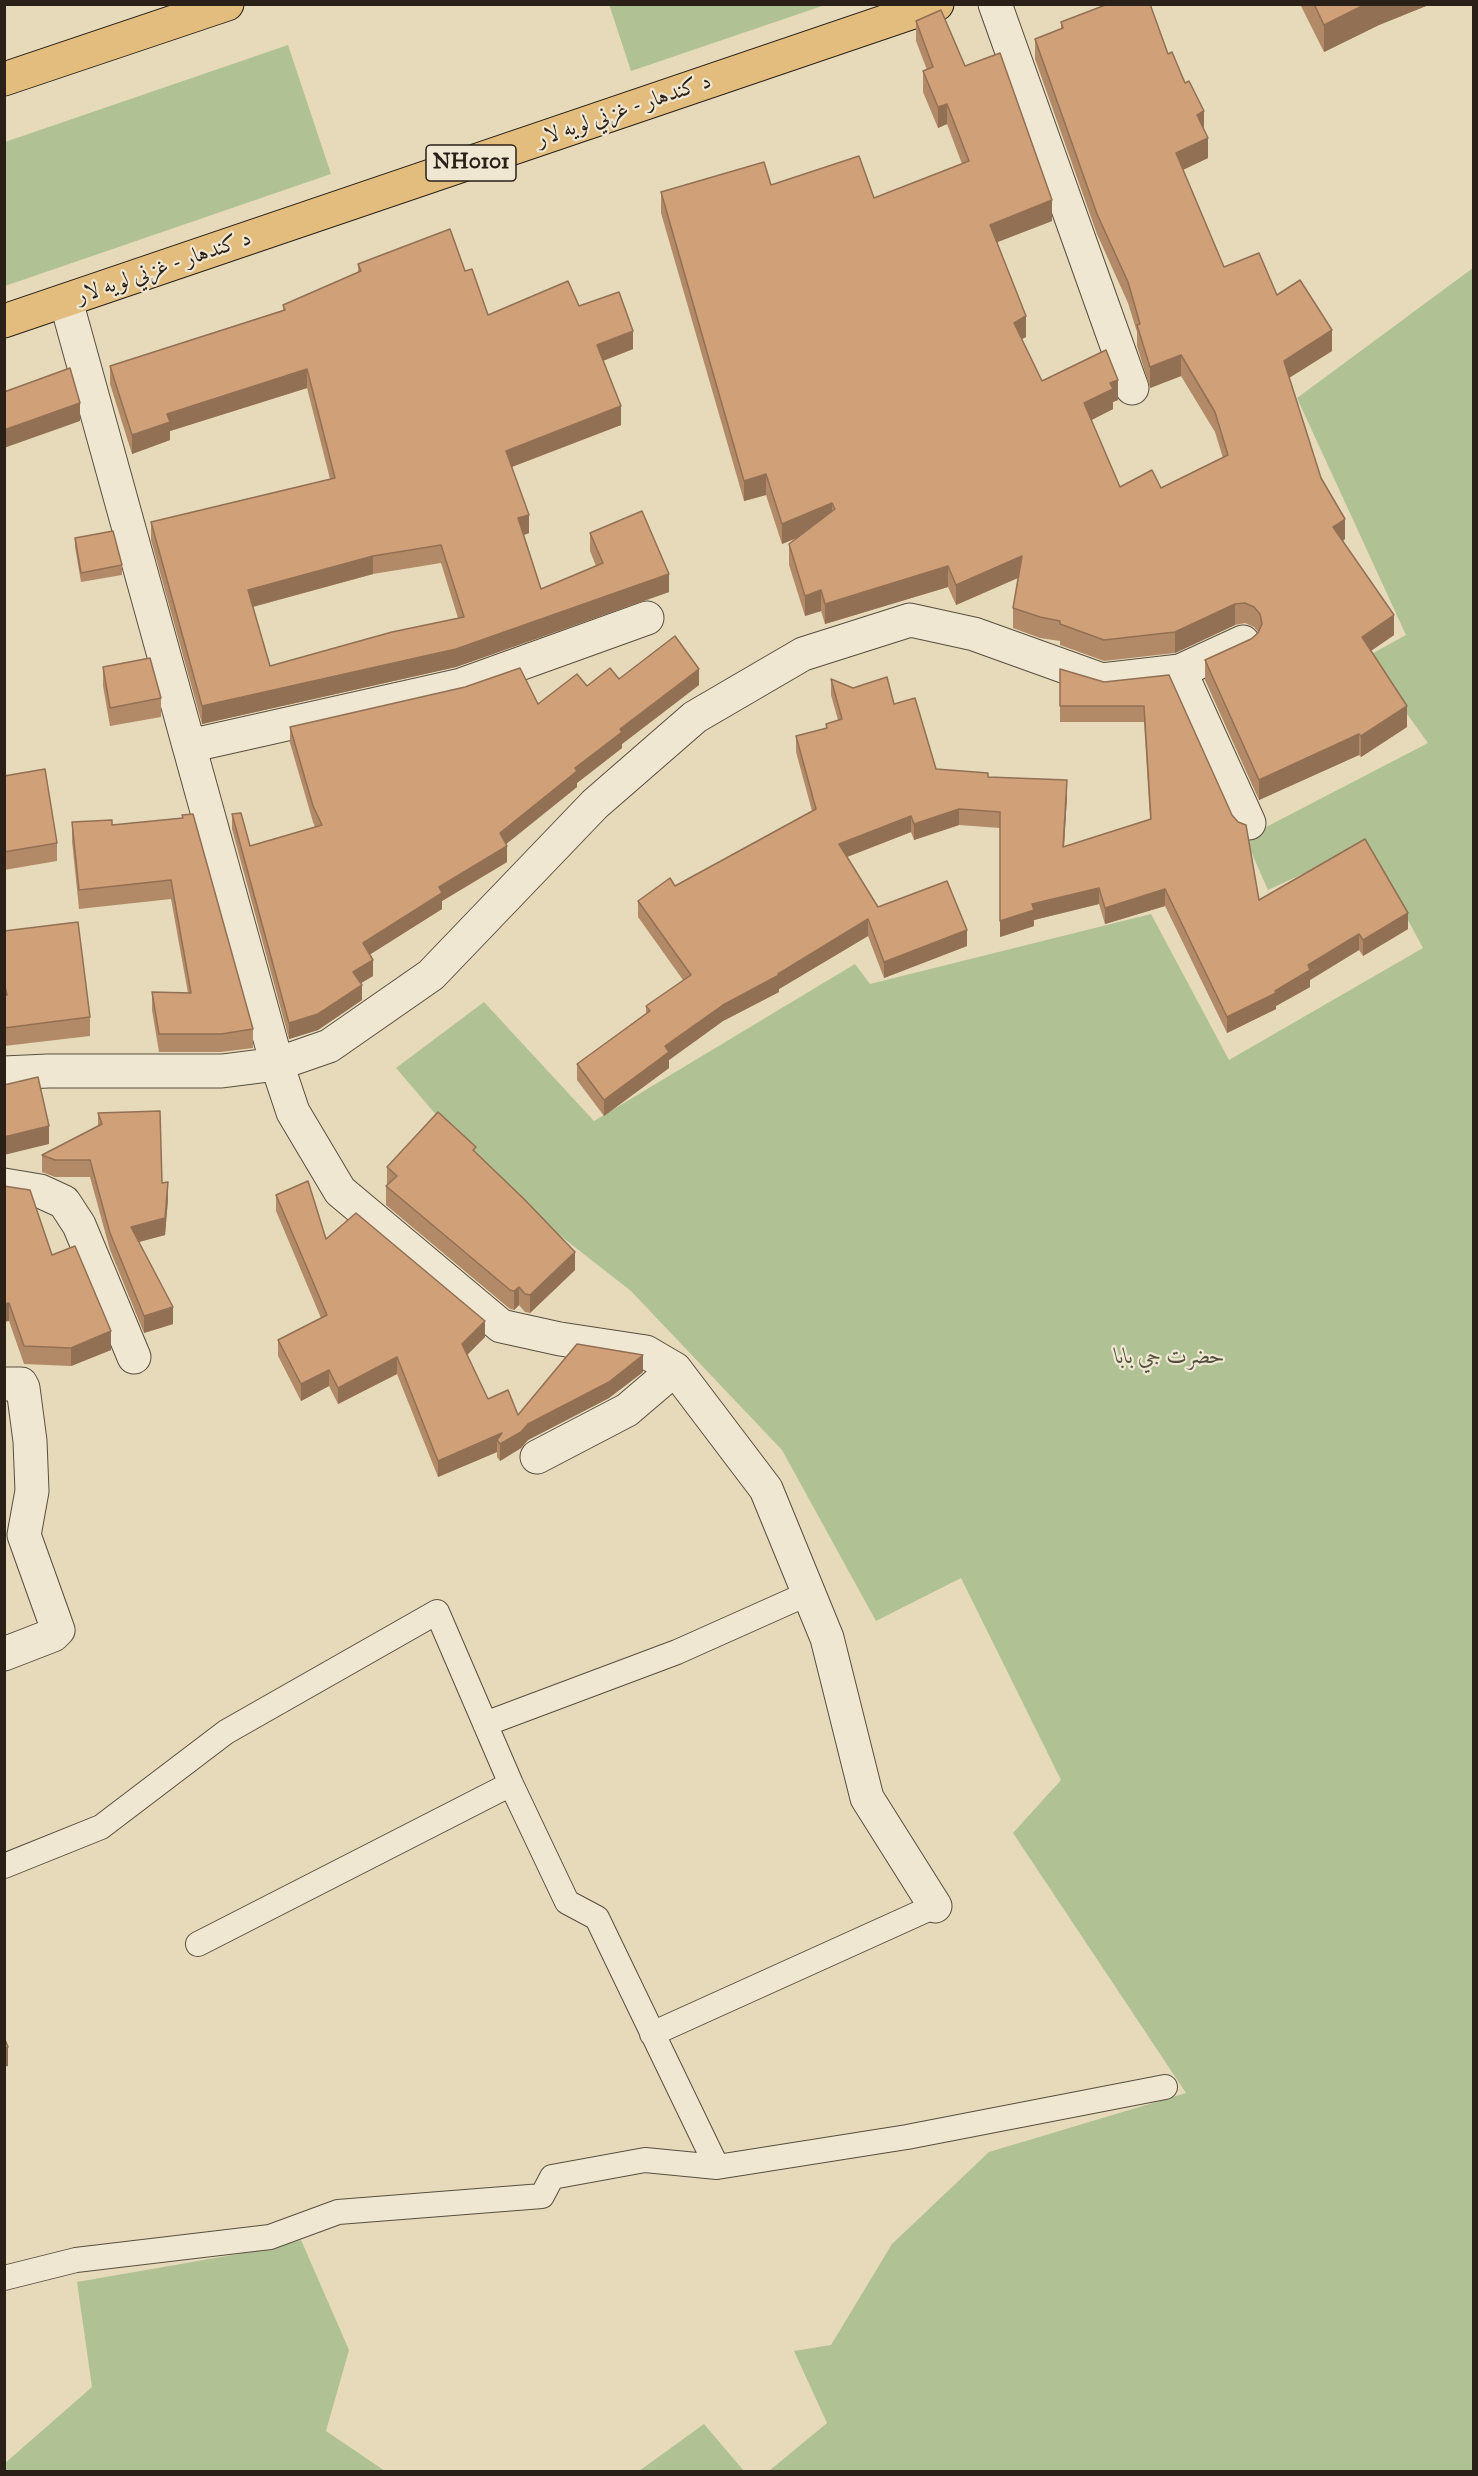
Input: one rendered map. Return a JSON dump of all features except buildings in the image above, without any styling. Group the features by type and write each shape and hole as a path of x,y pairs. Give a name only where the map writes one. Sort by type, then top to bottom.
{"highway":[{"path":"4,79 226,4"},
{"name":"د کندهار - غزني لويه لار","path":"4,321 937,4"}],"street":[{"path":"995,4 1132,388"},
{"path":"66,301 277,1064 293,1112 340,1191 501,1326 560,1339 646,1352 675,1369 766,1489 826,1638 867,1798 935,1906"},
{"path":"189,746 461,685 647,618"},
{"path":"4,1073 222,1071 277,1064 329,1046 431,975 596,804 695,717 802,654 910,620 974,634 1102,680 1180,671 1243,642"},
{"path":"1180,671 1249,823"},
{"path":"4,1185 40,1191 64,1202 79,1225 134,1357"},
{"path":"537,1457 627,1410 675,1369"},
{"path":"4,1384 21,1383 23,1388 30,1441 32,1491 24,1536 58,1630 53,1635 4,1654"}],"lane":[{"path":"485,1724 677,1652 809,1593"},
{"path":"4,1866 100,1827 226,1732 437,1612 511,1784 567,1902 597,1918 717,2167"},
{"path":"198,1944 511,1784"},
{"path":"652,2034 935,1906"},
{"path":"4,2278 76,2260 270,2237 338,2212 542,2196 552,2177 645,2160 717,2167 908,2136 1165,2087"}],"green space":[{"path":"609,4 825,4 825,5 631,71"},
{"path":"288,45 331,174 5,286 5,142"},
{"name":"حضرت جي بابا","path":"1473,268 1473,2471 769,2471 827,2423 794,2351 831,2345 892,2244 989,2152 1186,2093 1013,1833 1061,1780 961,1578 876,1621 782,1450 631,1291 498,1187 396,1068 484,1002 594,1121 855,964 870,984 1151,914 1229,1060 1423,948 1367,844 1268,890 1245,838 1428,743 1366,657 1406,635 1297,398"},
{"path":"301,2240 349,2350 326,2431 385,2471 5,2472 4,2464 92,2387 77,2282 267,2249"},
{"path":"704,2424 744,2471 639,2471"}]}
